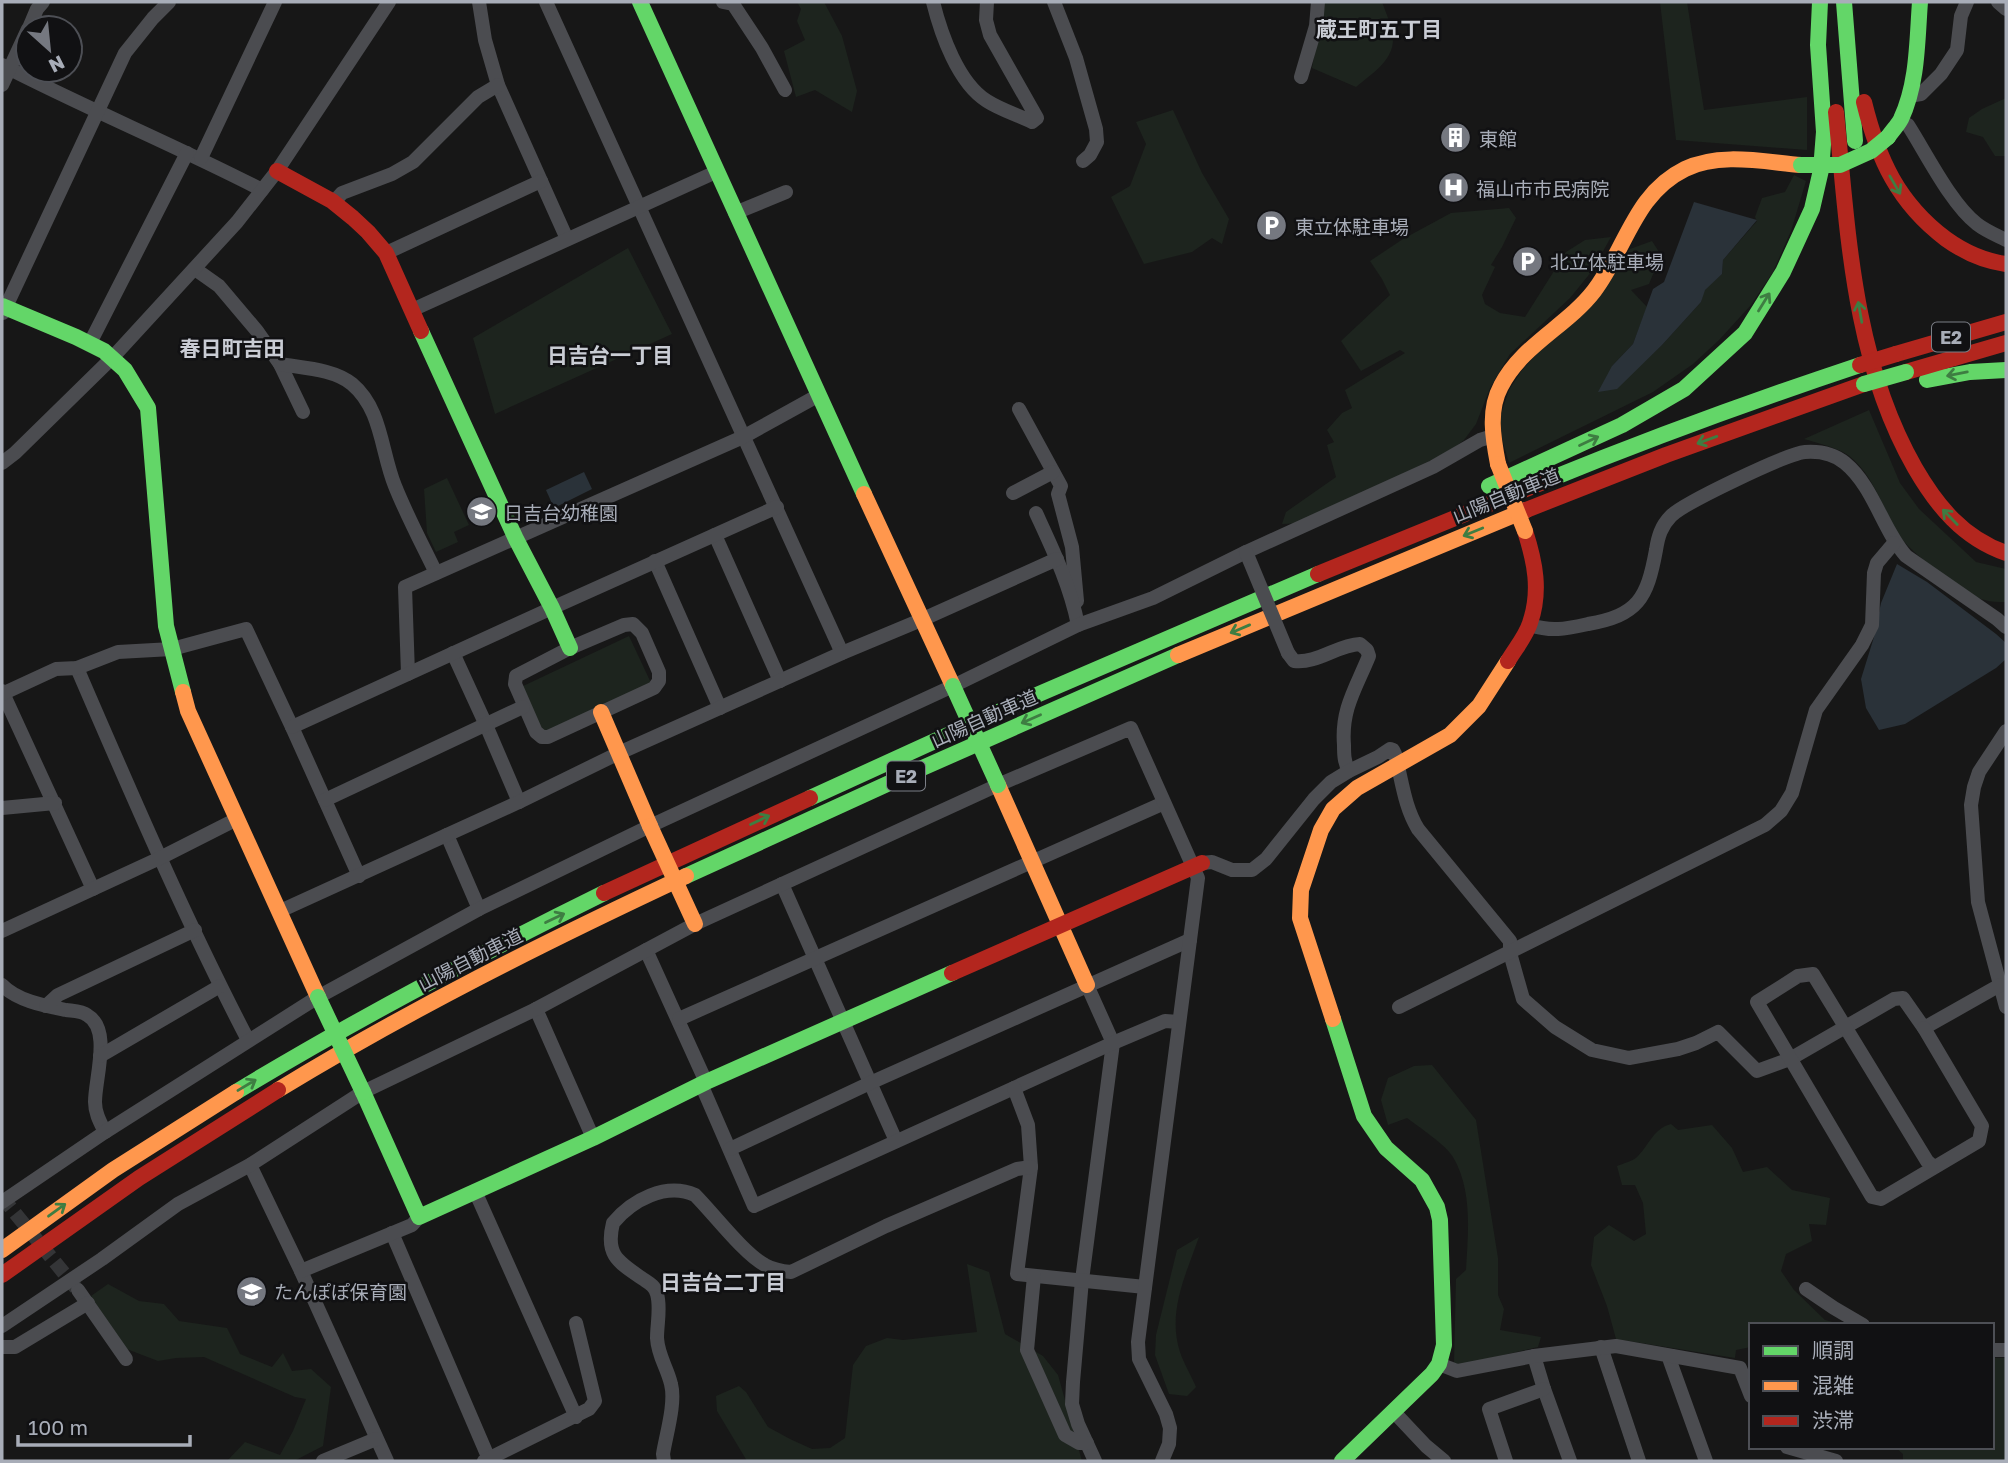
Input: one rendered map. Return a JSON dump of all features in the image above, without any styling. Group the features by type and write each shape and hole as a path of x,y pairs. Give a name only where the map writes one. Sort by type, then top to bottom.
{"main road":[{"path":"640,2 1087,985"},
{"path":"1822,2 1854,276 1866,346 1884,406 1915,471 1950,519 1969,535 1994,550 2006,553"},
{"path":"1217,617 1318,564 1622,425 1684,389 1745,333 1783,272 1812,209 1821,170 1824,132 1818,45 1822,2"},
{"path":"1845,2 1857,169"},
{"path":"1845,2 1854,37 1869,125 1881,161 1904,201 1930,229 1961,249 2006,264"},
{"path":"1342,1461 1432,1374 1439,1364 1444,1345 1440,1220 1437,1207 1422,1180 1386,1147 1364,1116 1300,918 1301,890 1321,830 1333,810 1357,788 1450,735 1463,723 1492,687 1530,625 1536,597 1534,559 1499,464 1493,436 1494,404 1503,384 1524,357 1594,290 1639,208 1657,188 1687,167 1720,160 1840,165 1871,151 1888,137 1900,121 1909,96 1920,2"},
{"path":"277,171 334,202 366,229 386,253 516,539 570,648"},
{"path":"1866,250 1880,342 1898,404 1917,445 1936,477 1964,510 1990,530 2006,537"},
{"path":"3,310 90,343 113,357 131,377 148,408 166,626 188,711 419,1217 593,1138 703,1083 1061,923 1198,865"},
{"name":"山陽自動車道","path":"2,1250 113,1170 192,1118 368,1015 482,954 643,874 815,794 1217,617 1629,447 1793,387 2006,322"},
{"name":"E2","path":"1907,378 2006,343"},
{"path":"1907,378 2006,370"},
{"name":"山陽自動車道","path":"2,1275 205,1135 377,1032 491,971 652,892 836,807 1164,662 1401,561 1604,478 1739,429 1907,378"},
{"path":"601,712 695,924"}],"street":[{"path":"3,310 125,53 169,2"},
{"path":"90,343 275,2"},
{"path":"2,463 113,357 237,222 277,171 390,2"},
{"path":"479,2 485,40 498,85 567,239"},
{"path":"546,2 842,653"},
{"path":"723,2 733,4 785,90"},
{"path":"933,2 952,58 977,94 988,102 1032,122 1037,118 990,35 986,20 987,2"},
{"path":"1054,2 1076,58 1096,129 1097,142 1083,161"},
{"path":"1301,77 1315,26 1318,2"},
{"path":"1909,96 1921,94 1941,74 1957,50 1961,16 1967,2"},
{"path":"1998,2 2006,9"},
{"path":"2,85 6,67 262,190"},
{"path":"334,202 342,193 392,174 413,162 478,97 498,85"},
{"path":"1900,121 1908,125 1965,213 1977,224 2006,240"},
{"path":"412,310 716,172"},
{"path":"386,253 541,181"},
{"path":"735,214 786,192"},
{"path":"195,269 219,286 236,304 281,364 303,412"},
{"path":"281,364 329,373 350,383 363,396 373,411 394,485 436,573"},
{"path":"408,674 405,587 743,437 819,395"},
{"path":"1019,409 1060,486 1058,494 1072,547 1077,601 1074,604"},
{"path":"2,1202 105,1132 318,997 479,909 1078,625 1153,598 1245,552 1433,467 1480,440 1493,436"},
{"path":"1530,625 1546,630 1618,617 1643,594 1652,568 1658,536 1670,517 1691,503 1794,454 1819,452 1844,462 1866,489 1894,543 1906,556 2003,620"},
{"path":"1013,493 1053,472"},
{"path":"292,727 777,507"},
{"path":"1036,513 1074,604 1078,625"},
{"path":"715,535 780,681"},
{"path":"1399,1007 1765,825 1781,811 1792,793 1816,710 1862,645 1872,625 1874,573 1877,563 1894,543"},
{"path":"1245,552 1294,661 1303,662 1351,645 1360,644 1367,650 1369,656 1349,698 1343,727 1345,764 1349,771"},
{"path":"280,911 519,802 619,753 1057,559"},
{"path":"655,561 720,708"},
{"path":"634,624 642,633 659,673 659,681 654,688 548,737 542,737 536,732 523,707 515,684 516,676 570,648 624,625 634,624"},
{"path":"93,889 2,693 56,669 77,668 118,652 172,649 246,629 359,876"},
{"path":"453,653 519,802"},
{"path":"77,668 160,859 248,1040"},
{"path":"325,800 523,707"},
{"path":"2,1326 178,1204 250,1165 363,1092 536,1009 695,924 998,785 1131,728 1164,803 1198,865 1138,1342 1139,1359 1170,1428 1169,1444 1162,1461"},
{"path":"2006,731 1979,772 1971,805 1978,902 2006,1007"},
{"path":"1198,865 1212,862 1232,870 1252,870 1266,859 1331,782 1390,749 1393,750 1410,817 1510,941 1510,953 1523,999 1555,1027 1592,1050 1629,1058 1678,1049 1718,1032 1757,1071 1790,1059 1846,1028 1894,999 1903,998 1924,1028 1982,1126 1979,1141 1881,1199 1872,1197 1790,1059 1758,1002 1798,976 1813,974 1846,1028 1927,1161 1934,1167"},
{"path":"2,808 55,803"},
{"path":"678,1019 1164,803"},
{"path":"2,931 160,859 237,819"},
{"path":"447,835 479,909"},
{"path":"782,884 896,1141"},
{"path":"46,1006 58,995 195,930"},
{"path":"730,1149 870,1083 1190,940"},
{"path":"646,950 678,1019 754,1206 1112,1043 1165,1021 1179,1022"},
{"path":"2,985 8,992 46,1006 86,1013 94,1020 102,1038 95,1105 105,1132"},
{"path":"1087,985 1112,1043 1083,1280 1072,1404 1095,1461"},
{"path":"1924,1028 2000,985"},
{"path":"100,1056 220,986"},
{"path":"536,1009 593,1138"},
{"path":"1014,1088 1028,1125 1031,1167 1017,1274 1145,1287"},
{"path":"250,1165 387,1461"},
{"path":"664,1461 673,1395 660,1357 657,1338 658,1295 653,1286 616,1258 610,1245 612,1223 633,1204 668,1189 685,1190 695,1195 763,1264 777,1271 791,1272 886,1226 1017,1169 1031,1167"},
{"path":"475,1191 576,1417"},
{"path":"301,1271 412,1225 419,1217"},
{"path":"392,1233 487,1460 589,1409 594,1401 576,1323"},
{"path":"1034,1276 1027,1350 1065,1435 1079,1443 1087,1443"},
{"path":"1806,1289 1860,1323"},
{"path":"78,1290 126,1359"},
{"path":"2,1347 15,1347 88,1303"},
{"path":"1439,1364 1457,1371 1534,1356 1616,1346 1740,1368 1749,1391"},
{"path":"1601,1347 1639,1461"},
{"path":"1534,1356 1570,1461"},
{"path":"1672,1356 1670,1361 1706,1461"},
{"path":"1506,1461 1489,1409 1544,1389"},
{"path":"1393,1411 1444,1461"},
{"path":"323,1461 376,1439"},
{"path":"1789,1452 1836,1461"}],"shaded area":[{"path":"797,2 824,2 842,36 857,91 852,112 815,90 796,97 784,51 805,40 797,21 801,9"},
{"path":"1324,2 1382,2 1392,31 1392,48 1380,67 1356,87 1312,68"},
{"path":"1660,2 1687,2 1704,110 1807,97 1807,150 1676,140"},
{"path":"2006,98 2006,156 1995,156 1983,137 1966,132 1969,118"},
{"path":"1173,110 1202,173 1229,219 1222,244 1212,238 1192,252 1144,264 1111,197 1130,186 1146,144 1136,122"},
{"path":"1794,175 1806,181 1791,231 1773,272 1751,305 1719,340 1693,364 1653,392 1509,463 1502,439 1500,417 1509,390 1522,370 1617,267 1630,249 1652,241 1661,255 1649,284 1631,290 1647,307 1633,344 1612,366 1643,363 1662,345 1701,302 1704,290 1722,274 1723,260 1757,221 1755,217 1762,198 1785,192"},
{"path":"1694,202 1757,220 1723,260 1722,274 1705,290 1701,302 1662,345 1617,389 1598,392 1612,366 1633,344 1653,289 1664,282"},
{"path":"1509,208 1516,218 1491,265 1495,267 1482,295 1485,304 1500,313 1525,317 1566,252 1585,240 1611,237 1592,271 1570,298 1510,354 1490,388 1476,424 1464,440 1450,451 1302,523 1282,524 1286,512 1336,477 1327,445 1334,442 1327,430 1342,413 1352,408 1345,390 1405,353 1400,350 1361,371 1341,341 1390,295 1370,261 1403,239 1451,213"},
{"path":"628,248 672,334 495,414 473,338"},
{"path":"1869,410 1900,483 1919,509 1976,562 2006,569 2006,602 1990,601 1964,590 1926,562 1899,535 1862,468 1837,449 1804,439"},
{"path":"584,472 592,489 554,508 546,490"},
{"path":"447,478 469,525 454,532 458,542 436,552 427,533 424,489"},
{"path":"1897,564 1927,582 1996,634 2006,643 2006,659 1996,668 1905,724 1879,730 1866,708 1861,679 1881,603"},
{"path":"629,636 651,683 542,734 521,687"},
{"path":"1432,1065 1476,1120 1498,1258 1498,1295 1504,1309 1500,1330 1541,1337 1538,1347 1461,1365 1454,1363 1456,1279 1466,1270 1468,1242 1464,1184 1453,1157 1432,1136 1407,1118 1388,1125 1381,1100 1388,1078 1414,1066"},
{"path":"1671,1124 1678,1130 1712,1125 1732,1148 1743,1172 1767,1167 1792,1190 1830,1198 1826,1225 1809,1224 1812,1241 1786,1254 1781,1271 1794,1290 1825,1320 1836,1323 1749,1323 1749,1347 1736,1350 1735,1358 1616,1339 1591,1265 1594,1237 1609,1225 1634,1241 1646,1234 1643,1203 1635,1185 1622,1185 1617,1166 1636,1158 1665,1126"},
{"path":"1199,1237 1180,1293 1176,1322 1180,1352 1196,1387 1187,1396 1169,1394 1155,1355 1156,1335 1177,1250"},
{"path":"967,1264 989,1272 1005,1334 1043,1356 1058,1375 1082,1461 747,1461 717,1411 716,1396 739,1386 746,1392 768,1427 812,1449 830,1448 845,1438 853,1365 866,1346 887,1338 903,1340 977,1332"},
{"path":"108,1284 139,1301 164,1304 179,1321 227,1328 240,1354 272,1367 283,1353 292,1371 311,1369 331,1387 323,1446 294,1461 227,1461 245,1442 280,1455 306,1399 295,1397 204,1357 158,1361 124,1348 91,1296"},
{"path":"1994,1358 2006,1358 2006,1461 1903,1461 1903,1454 1897,1449 1994,1449"}],"tunnel":[{"path":"2,1197 76,1288"}],"traffic: fast":[{"path":"640,2 864,494"},
{"path":"1489,486 1622,425 1684,389 1745,333 1783,272 1812,209 1821,170 1824,132 1818,45 1820,2"},
{"path":"1844,2 1855,141"},
{"path":"1888,137 1901,119 1911,91 1920,2"},
{"path":"1801,165 1840,165 1871,151 1888,137"},
{"path":"2,306 104,351 125,370 148,408 166,626 183,692"},
{"path":"421,331 516,539 570,648"},
{"path":"1548,480 1703,420 1860,365"},
{"path":"1927,380 1970,372 2006,370"},
{"path":"1864,384 1906,372"},
{"path":"810,798 1018,703 1318,574"},
{"path":"686,876 1178,655"},
{"path":"953,686 998,785"},
{"path":"236,1092 417,989 604,893"},
{"path":"363,1092 419,1217 593,1138 706,1082 952,973"},
{"path":"318,997 363,1092"},
{"path":"1333,1019 1364,1116 1386,1148 1422,1180 1437,1207 1440,1220 1444,1345 1439,1364 1432,1374 1342,1461"}],"traffic: slow":[{"path":"1498,464 1493,414 1501,386 1521,359 1594,291 1632,224 1654,193 1685,169 1713,161 1727,159 1801,165"},
{"path":"1498,464 1525,531"},
{"path":"864,494 953,686"},
{"path":"1178,655 1526,510"},
{"path":"1333,1019 1300,918 1301,890 1321,830 1333,809 1357,788 1450,735 1479,706 1508,661"},
{"path":"183,692 188,711 318,997"},
{"path":"601,712 650,826"},
{"path":"998,785 1087,985"},
{"path":"650,826 695,924"},
{"path":"278,1090 479,977 686,876"},
{"path":"2,1250 113,1170 236,1092"}],"traffic: jam":[{"path":"1864,102 1883,161 1915,210 1929,225 1960,248 1982,258 2006,264"},
{"path":"1836,112 1857,295 1878,384 1894,427 1915,468 1942,508 1964,530 2006,553"},
{"path":"277,171 332,201 368,232 386,253 421,331"},
{"path":"1896,354 2006,322"},
{"path":"1906,372 2006,343"},
{"path":"1860,365 1896,354"},
{"path":"1526,510 1666,455 1864,384"},
{"path":"1318,574 1548,480"},
{"path":"1508,661 1528,628 1535,599 1534,565 1525,531"},
{"path":"604,893 810,798"},
{"path":"952,973 1202,863"},
{"path":"2,1275 139,1178 278,1090"}],"place":[{"name":"東館","path":"1456,138"},
{"name":"福山市市民病院","path":"1453,188"},
{"name":"東立体駐車場","path":"1272,226"},
{"name":"北立体駐車場","path":"1527,261"},
{"name":"日吉台幼稚園","path":"481,512"},
{"name":"たんぽぽ保育園","path":"251,1291"}],"district":[{"name":"蔵王町五丁目","path":"1379,29"},
{"name":"春日町吉田","path":"232,348"},
{"name":"日吉台一丁目","path":"610,355"},
{"name":"日吉台二丁目","path":"723,1282"}]}
